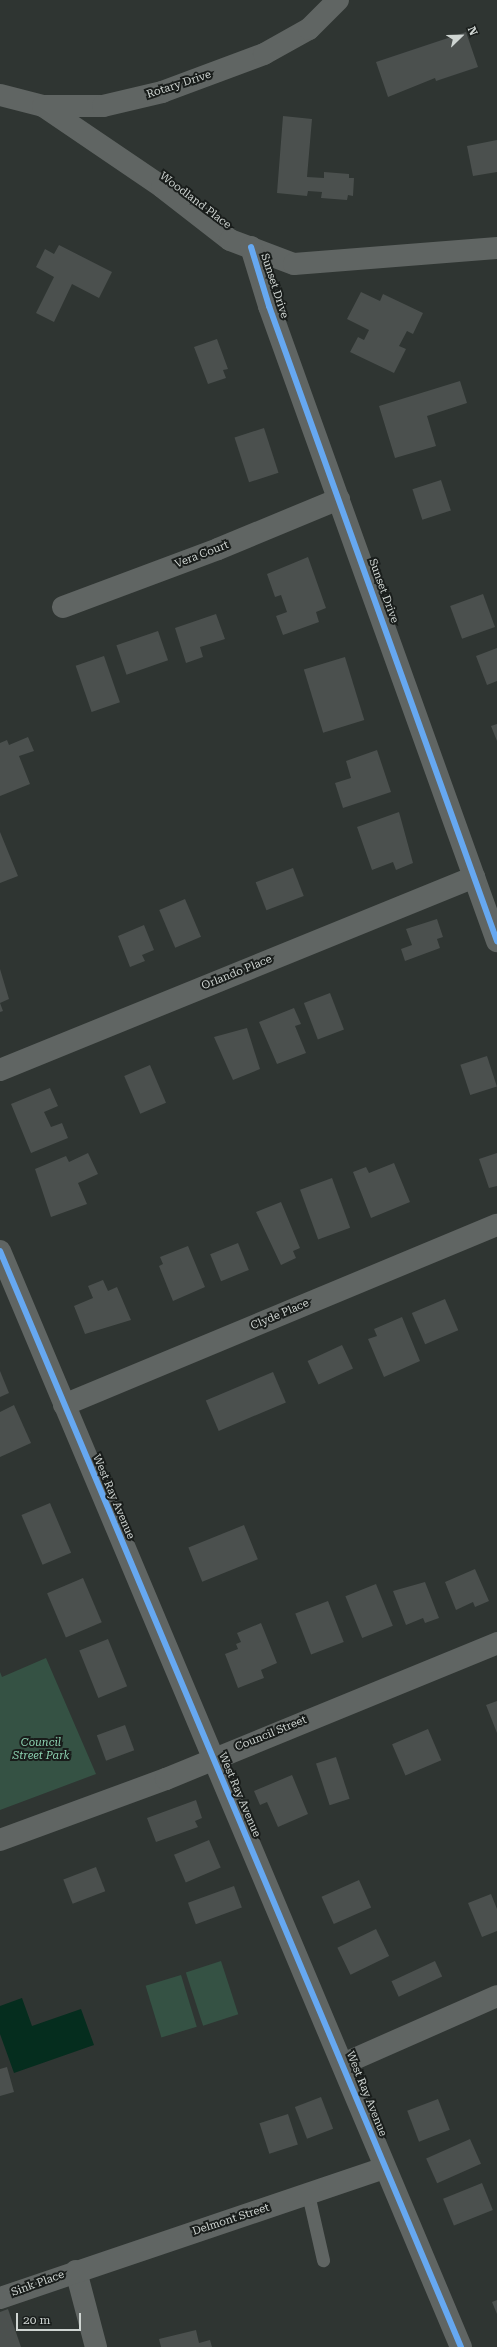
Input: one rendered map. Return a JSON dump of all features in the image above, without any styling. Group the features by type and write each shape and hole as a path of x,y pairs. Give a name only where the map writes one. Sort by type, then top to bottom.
{"street":[{"name":"Rotary Drive","path":"0,96 43,106 103,106 162,92 264,54 309,29 338,0"},
{"name":"Woodland Place","path":"43,106 162,187 230,240 294,264 497,248"},
{"name":"Sunset Drive","path":"251,248 497,941"},
{"name":"Vera Court","path":"63,607 218,549 339,499"},
{"name":"Orlando Place","path":"0,1070 474,877"},
{"name":"Clyde Place","path":"64,1405 497,1225"},
{"name":"West Ray Avenue","path":"0,1251 461,2347"},
{"name":"Council Street","path":"0,1840 166,1779 212,1758 497,1643"},
{"path":"343,2064 497,1996"},
{"name":"Delmont Street","path":"76,2271 385,2168"},
{"path":"76,2271 96,2347"},
{"name":"Sink Place","path":"0,2298 76,2271"}],"lane":[{"path":"308,2194 323,2260"}],"green space":[{"name":"Council Street Park","path":"46,1658 96,1774 0,1810 0,1672 2,1677"},
{"path":"221,1961 238,2014 203,2026 186,1972"},
{"path":"181,1975 197,2027 161,2037 146,1986"}],"shaded area":[{"path":"22,1998 32,2026 81,2009 94,2045 14,2073 0,2034 0,2006"}],"building":[{"path":"466,32 478,67 436,81 435,78 388,97 376,62"},
{"path":"283,116 312,119 307,177 324,178 324,172 349,174 349,178 354,178 353,196 348,195 347,200 321,198 322,192 308,191 307,196 277,193"},
{"path":"497,140 497,172 473,176 467,146"},
{"path":"59,245 112,272 99,298 72,284 54,322 36,313 54,277 36,267 45,249 54,254"},
{"path":"361,292 380,301 383,294 423,313 413,334 407,331 399,346 406,349 394,373 350,352 358,337 364,340 369,330 347,319"},
{"path":"217,339 228,369 223,370 226,378 208,384 194,347"},
{"path":"460,381 467,403 427,416 436,446 395,458 379,406"},
{"path":"264,428 279,473 249,482 235,438"},
{"path":"441,480 451,510 422,520 412,489"},
{"path":"308,557 326,608 316,612 319,622 283,635 276,616 287,612 281,595 275,597 267,574"},
{"path":"483,594 495,627 462,639 450,606"},
{"path":"216,614 225,639 200,647 203,657 186,663 175,628"},
{"path":"158,631 168,660 126,675 116,645"},
{"path":"497,648 497,681 487,685 476,656"},
{"path":"104,656 120,702 92,712 76,666"},
{"path":"345,657 364,720 323,733 304,670"},
{"path":"497,724 497,741 491,726"},
{"path":"28,737 34,751 19,756 30,784 0,796 0,743 7,740 9,745"},
{"path":"377,750 391,792 343,808 335,783 351,778 346,761"},
{"path":"399,812 413,863 396,870 393,862 372,870 357,827"},
{"path":"0,832 18,876 0,883"},
{"path":"293,868 304,896 266,910 256,882"},
{"path":"185,899 201,937 175,948 159,910"},
{"path":"437,919 443,937 437,939 440,948 405,961 401,949 412,945 406,929"},
{"path":"144,925 154,950 142,955 145,961 130,967 118,936"},
{"path":"0,969 9,999 0,1003"},
{"path":"330,993 344,1029 318,1039 304,1003"},
{"path":"0,1003 3,1011 0,1012"},
{"path":"294,1008 301,1024 295,1026 306,1053 277,1064 259,1022"},
{"path":"247,1028 260,1069 233,1080 214,1037"},
{"path":"487,1056 497,1086 470,1095 460,1065"},
{"path":"150,1065 166,1103 140,1114 124,1076"},
{"path":"50,1088 58,1106 44,1112 51,1127 62,1123 68,1138 31,1153 11,1104"},
{"path":"88,1153 98,1174 78,1183 87,1204 51,1217 35,1169 66,1156 69,1162"},
{"path":"497,1153 497,1186 489,1188 479,1159"},
{"path":"394,1163 410,1202 371,1218 353,1172 366,1167 369,1173"},
{"path":"332,1178 350,1228 318,1239 300,1190"},
{"path":"281,1202 300,1248 293,1251 296,1258 281,1265 256,1212"},
{"path":"238,1243 249,1270 221,1281 210,1254"},
{"path":"188,1246 205,1287 173,1301 159,1266 163,1264 160,1257"},
{"path":"103,1280 108,1291 117,1287 131,1320 85,1334 74,1306 93,1298 88,1286"},
{"path":"445,1299 458,1330 425,1344 412,1313"},
{"path":"402,1317 420,1361 384,1377 368,1339 377,1336 374,1329"},
{"path":"342,1345 353,1369 319,1385 308,1361"},
{"path":"0,1371 9,1393 0,1397"},
{"path":"273,1372 286,1402 219,1431 206,1401"},
{"path":"14,1405 31,1443 0,1457 0,1412"},
{"path":"50,1503 71,1553 43,1565 21,1515"},
{"path":"244,1525 258,1559 202,1582 188,1547"},
{"path":"475,1569 489,1601 475,1607 473,1602 456,1610 445,1582"},
{"path":"83,1578 102,1622 66,1637 47,1593"},
{"path":"425,1582 439,1618 425,1623 423,1618 406,1625 393,1591"},
{"path":"376,1584 393,1626 362,1638 345,1596"},
{"path":"328,1601 344,1642 311,1655 295,1614"},
{"path":"261,1623 277,1663 261,1670 264,1678 238,1688 225,1654 238,1649 236,1644 241,1642 237,1633"},
{"path":"108,1639 127,1686 98,1698 79,1651"},
{"path":"497,1701 497,1733 486,1705"},
{"path":"125,1725 134,1750 106,1761 97,1735"},
{"path":"428,1729 441,1760 405,1776 392,1744"},
{"path":"336,1757 350,1799 330,1805 316,1763"},
{"path":"292,1775 308,1814 278,1827 267,1802 260,1805 254,1791"},
{"path":"196,1800 202,1818 195,1821 198,1827 156,1842 147,1818"},
{"path":"209,1840 221,1868 186,1882 174,1855"},
{"path":"96,1867 105,1891 73,1904 63,1880"},
{"path":"359,1880 371,1907 334,1924 322,1897"},
{"path":"234,1886 242,1908 196,1924 188,1903"},
{"path":"491,1894 497,1909 497,1931 482,1937 468,1903"},
{"path":"376,1929 389,1956 351,1975 337,1948"},
{"path":"435,1961 442,1976 399,1997 391,1981"},
{"path":"7,2067 14,2092 0,2096 0,2069"},
{"path":"321,2097 333,2129 307,2139 295,2107"},
{"path":"438,2099 450,2130 419,2142 407,2111"},
{"path":"288,2114 298,2144 269,2154 259,2123"},
{"path":"470,2139 481,2164 437,2183 426,2159"},
{"path":"482,2183 493,2210 454,2226 443,2199"},
{"path":"497,2300 497,2314 492,2302"},
{"path":"8,2309 21,2347 0,2347 0,2312"},
{"path":"196,2330 199,2343 210,2340 212,2347 161,2347 159,2339"}],"cycle path":[{"path":"251,247 269,306 497,941"},
{"path":"0,1251 461,2347"}]}
